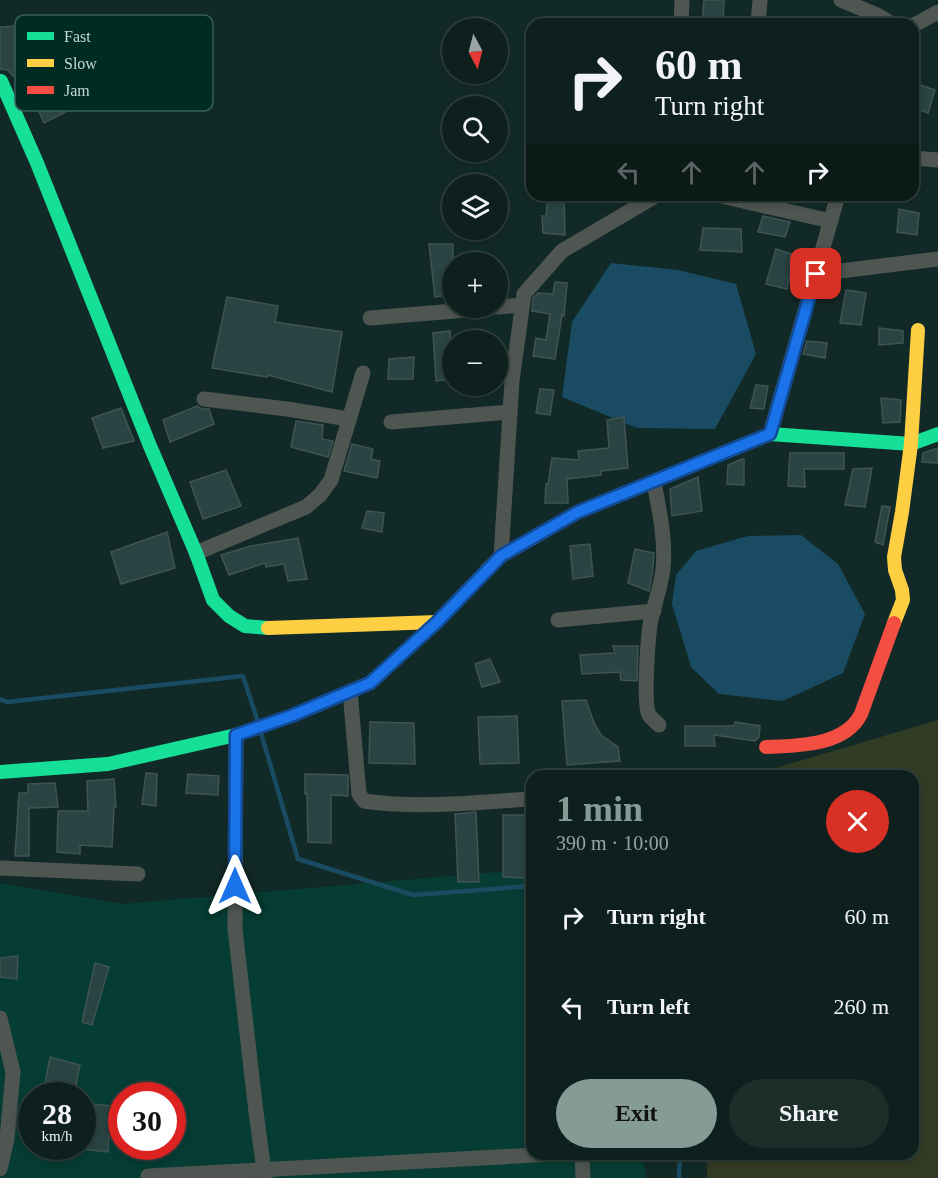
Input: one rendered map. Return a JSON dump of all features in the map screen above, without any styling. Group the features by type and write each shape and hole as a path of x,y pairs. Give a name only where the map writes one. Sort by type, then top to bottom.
{"street":[{"path":"681,18 682,0"},
{"path":"758,18 760,0"},
{"path":"841,0 882,18"},
{"path":"919,22 938,12"},
{"path":"1,81 37,163 213,600 229,616 245,627 437,622"},
{"path":"919,158 938,160"},
{"path":"501,556 512,381 524,294 562,251 647,201"},
{"path":"754,201 831,221"},
{"path":"788,211 789,201"},
{"path":"770,434 836,201"},
{"path":"816,274 938,259"},
{"path":"508,306 522,305"},
{"path":"370,318 442,312"},
{"path":"766,747 796,746 828,739 843,733 854,725 861,714 903,600 894,557 911,444 918,330"},
{"path":"196,553 306,507 320,495 331,480 363,373"},
{"path":"204,399 349,419"},
{"path":"391,422 510,412"},
{"path":"0,772 108,764 242,733 291,716 370,683 437,622 501,556 578,512 770,434 911,444 938,434"},
{"path":"654,482 662,525 663,567 651,621 646,708 650,717 659,725"},
{"path":"558,620 654,611"},
{"path":"350,691 359,794 364,801 392,804 442,804 526,799"},
{"path":"242,733 235,929 265,1174"},
{"path":"0,868 138,874"},
{"path":"0,1018 13,1072 0,1169"},
{"path":"148,1178 148,1176 305,1173 526,1156"},
{"path":"582,1160 583,1178"}],"shaded area":[{"path":"938,720 938,1178 707,1178 707,1160 919,1160 919,770 769,770"},
{"path":"526,870 526,1160 644,1160 646,1178 0,1178 0,883 123,904"}],"water":[{"path":"611,263 678,270 736,284 756,354 715,429 637,428 562,397 572,322"},
{"path":"801,535 838,564 865,614 843,673 783,701 719,694 691,667 672,604 676,575 696,551 748,536"}],"building":[{"path":"704,0 724,0 723,18 702,18"},
{"path":"15,26 15,76 8,70 0,69 0,27"},
{"path":"919,85 935,90 928,113 919,110"},
{"path":"39,111 67,111 44,123"},
{"path":"547,201 564,201 565,235 543,233 542,216 546,216"},
{"path":"899,209 919,213 917,235 897,232"},
{"path":"763,216 790,222 785,237 758,232"},
{"path":"703,228 741,229 742,252 700,250"},
{"path":"429,244 453,244 453,252 442,252 442,296 435,297"},
{"path":"776,249 795,255 787,289 766,284"},
{"path":"555,282 567,283 564,316 562,315 555,359 533,356 536,338 546,340 550,314 532,311 533,298 538,293 553,294"},
{"path":"846,290 866,293 861,325 840,323"},
{"path":"227,297 278,306 275,322 342,332 332,392 268,375 267,377 212,368"},
{"path":"879,328 903,331 903,343 879,345"},
{"path":"442,332 442,380 436,381 433,333"},
{"path":"807,341 827,343 825,358 803,354"},
{"path":"414,357 413,379 388,379 389,359"},
{"path":"756,385 768,386 764,409 750,408"},
{"path":"540,389 554,390 550,415 536,413"},
{"path":"881,398 901,400 900,422 883,423"},
{"path":"197,406 209,409 214,424 170,442 163,420"},
{"path":"121,408 134,441 103,448 92,418"},
{"path":"624,417 628,468 601,471 601,475 567,479 568,503 545,503 546,484 548,484 552,458 579,460 578,451 609,448 607,420"},
{"path":"296,421 323,425 322,439 333,441 328,457 291,447"},
{"path":"352,444 373,449 371,459 380,461 377,478 344,471"},
{"path":"938,448 938,463 922,462 923,453"},
{"path":"790,453 844,453 844,469 804,469 805,487 788,486"},
{"path":"744,459 744,485 727,484 728,465"},
{"path":"872,468 865,507 845,505 853,469"},
{"path":"226,470 241,506 203,519 190,482"},
{"path":"698,477 702,511 672,516 670,489"},
{"path":"882,506 890,507 883,545 875,542"},
{"path":"367,511 384,513 382,532 362,528"},
{"path":"167,532 175,568 121,584 111,552"},
{"path":"298,538 307,579 288,581 284,564 266,567 265,563 229,575 221,555 251,546"},
{"path":"590,544 593,576 573,579 570,546"},
{"path":"635,549 654,553 649,591 628,583"},
{"path":"613,646 638,646 637,681 621,680 620,672 582,674 580,655 615,653"},
{"path":"490,659 500,682 482,687 475,664"},
{"path":"586,700 601,735 618,747 620,761 567,765 562,701"},
{"path":"517,716 519,763 480,764 478,717"},
{"path":"370,722 414,723 415,764 369,763"},
{"path":"735,722 760,726 759,737 755,741 714,735 715,746 685,746 685,726 734,726"},
{"path":"146,773 157,774 156,806 142,804"},
{"path":"188,774 219,776 218,795 186,793"},
{"path":"305,774 348,775 348,796 331,795 331,843 308,842"},
{"path":"114,779 116,807 114,807 112,847 80,845 80,854 57,852 58,811 88,811 87,781"},
{"path":"55,783 58,807 29,808 29,856 15,856 19,793 28,793 28,784"},
{"path":"476,812 479,882 458,882 455,814"},
{"path":"503,815 526,815 526,878 503,877"},
{"path":"18,956 17,979 0,977 0,958"},
{"path":"95,963 109,967 92,1025 82,1022"},
{"path":"50,1057 80,1065 77,1082 45,1082"},
{"path":"96,1104 108,1106 108,1152 96,1151"}],"waterway":[{"path":"0,699 7,702 243,676 258,722"},
{"path":"261,733 298,859 413,895 526,886"},
{"path":"679,1178 680,1160"}],"traffic: fast":[{"path":"1,81 37,163 213,600 229,616 245,626 268,628"},
{"path":"765,436 770,434 911,444 938,434"},
{"path":"0,772 108,764 236,735 291,716 370,683 437,622 488,569"}],"traffic: slow":[{"path":"894,623 903,600 894,557 911,444 918,330"},
{"path":"488,569 501,556 578,512 765,436"},
{"path":"268,628 437,622"}],"traffic: jam":[{"path":"766,747 819,742 844,733 854,725 861,714 894,623"}],"route":[{"path":"235,886 236,735 291,716 370,683 437,622 501,556 578,512 770,434 816,274"}]}
